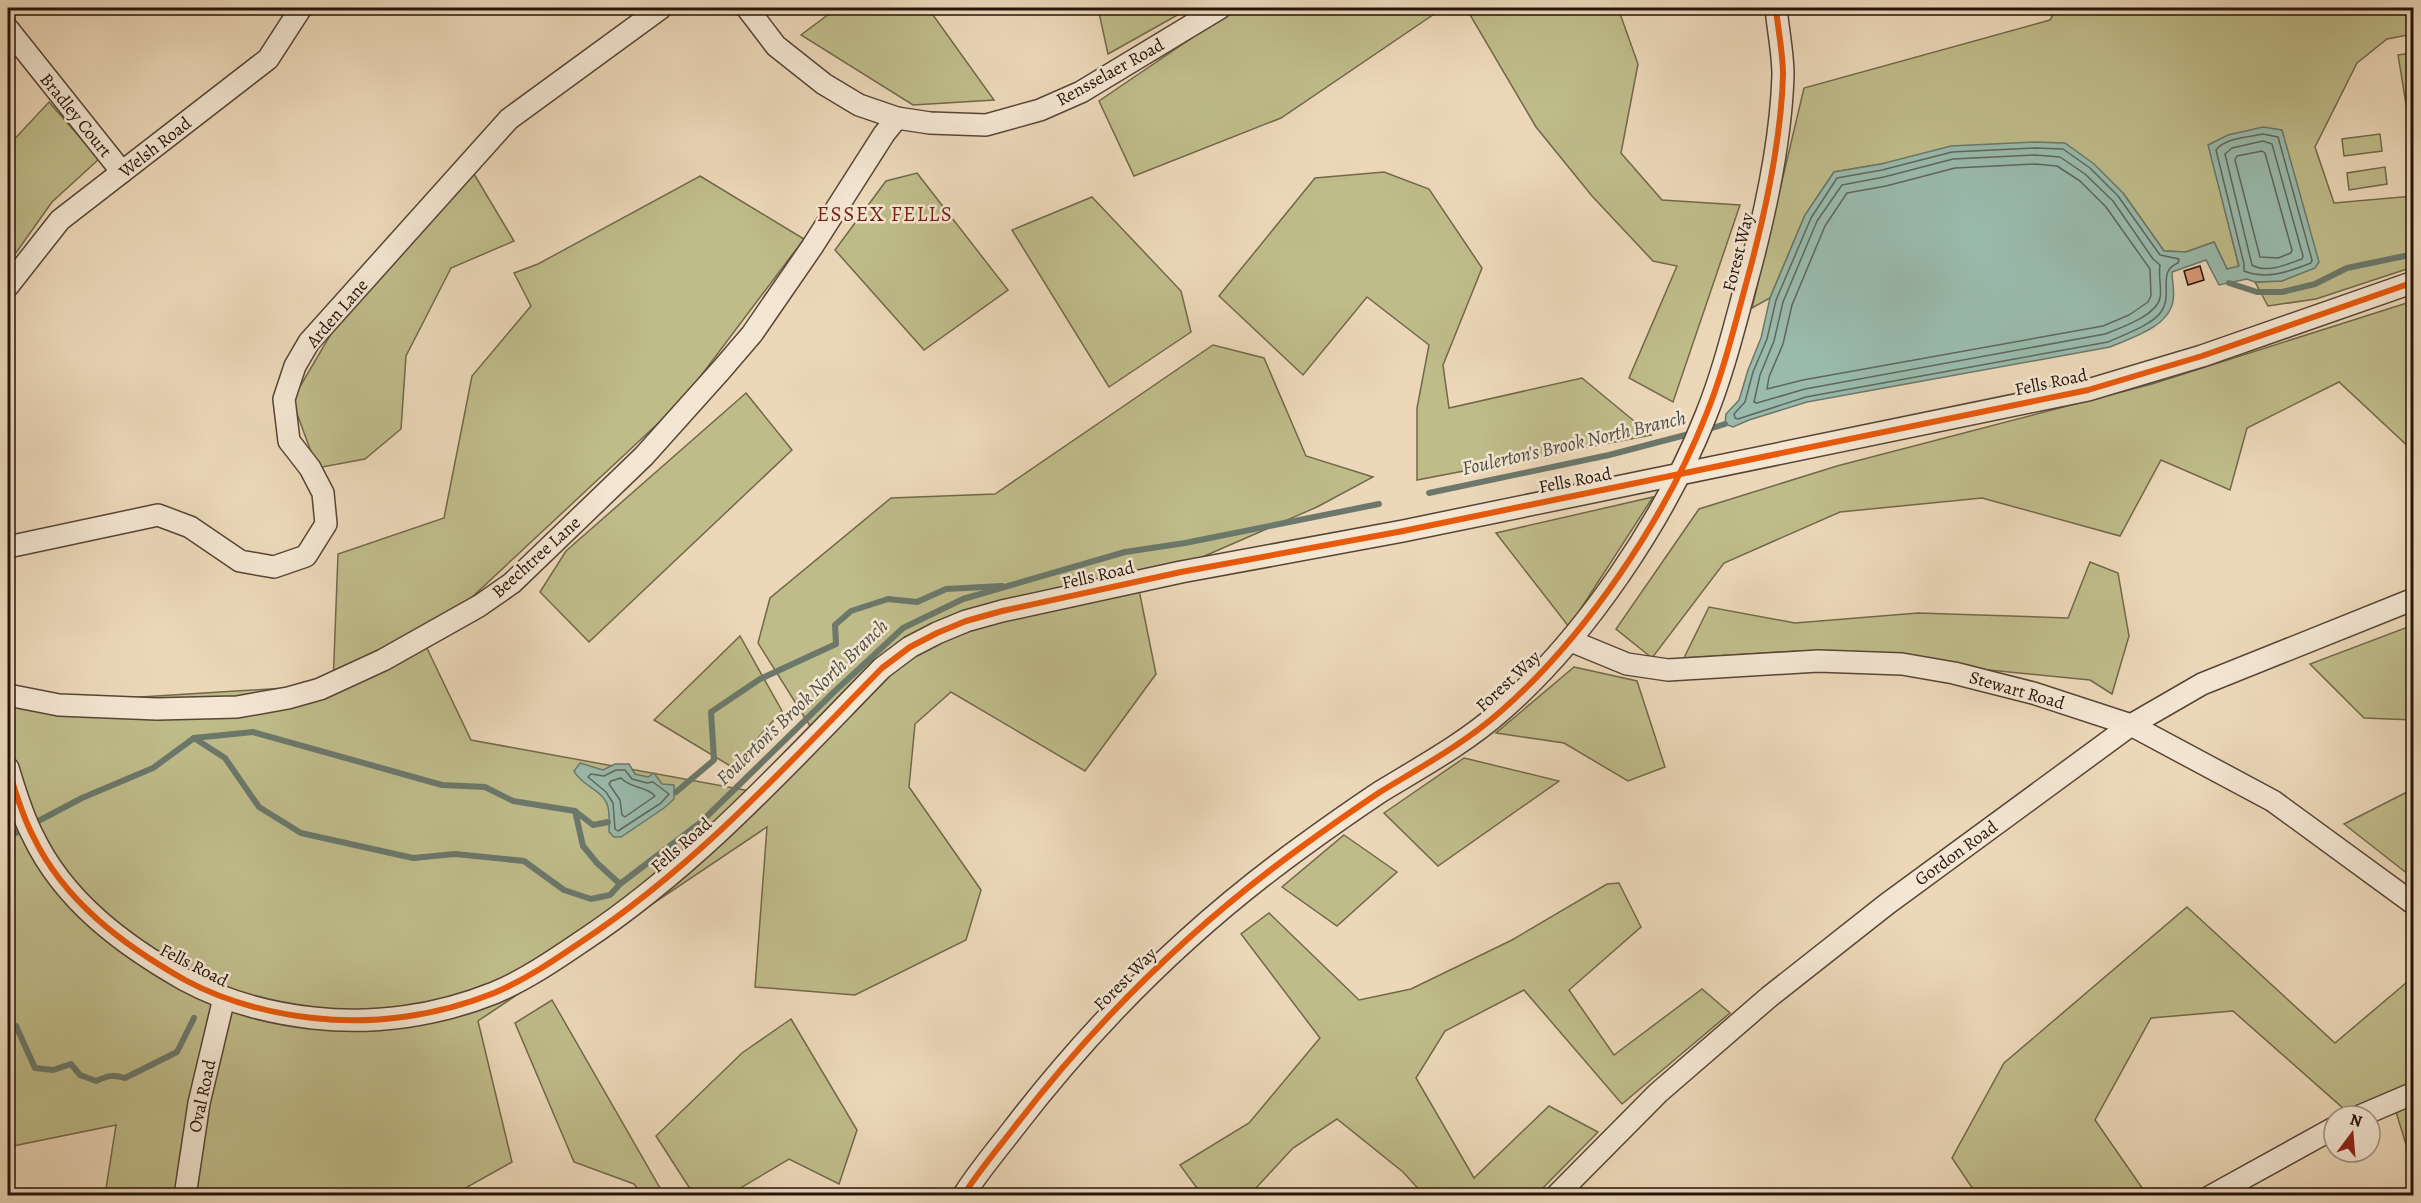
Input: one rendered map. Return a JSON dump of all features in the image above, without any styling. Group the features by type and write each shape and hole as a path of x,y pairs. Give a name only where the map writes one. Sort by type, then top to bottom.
{"street":[{"name":"Welsh Road","path":"8,286 60,220 268,59 301,8"},
{"name":"Arden Lane","path":"8,548 158,515 190,527 240,561 274,567 306,556 326,524 323,493 310,468 289,441 284,399 295,366 309,342 509,119 661,8"},
{"name":"Rensselaer Road","path":"747,8 776,46 825,84 859,105 897,118 930,123 986,124 1040,110 1081,92 1220,8"},
{"name":"Forest Way","path":"963,1196 1046,1087 1111,1014 1181,944 1243,891 1298,850 1500,712 1571,640 1647,530 1678,475 1707,414 1728,350 1757,242 1773,160 1783,74 1776,8"},
{"name":"Bradley Court","path":"8,29 122,172"},
{"name":"Beechtree Lane","path":"8,695 59,705 157,708 237,707 288,698 320,689 383,660 479,606 512,583 644,456 722,369 758,324 812,246 884,134 897,118"},
{"name":"Fells Road","path":"8,768 33,838 51,870 78,902 137,952 200,988 224,998 293,1016 333,1020 374,1020 455,1006 493,993 528,976 607,925 663,882 720,832 882,668 910,647 966,621 1181,572 1403,531 2088,390 2202,356 2414,282"},
{"name":"Gordon Road","path":"1556,1196 1658,1093 1769,997 1887,904 2131,725 2202,684 2414,599"},
{"name":"Stewart Road","path":"1571,640 1627,664 1668,670 1818,661 1902,664 1954,673 2033,693 2131,725 2273,801 2414,904"},
{"name":"Oval Road","path":"185,1196 199,1102 224,998"},
{"path":"2382,1107 2414,1093"},
{"path":"2211,1196 2322,1135"}],"shaded area":[{"path":"837,8 928,8 994,100 913,105 801,35"},
{"path":"1098,8 1190,8 1108,54"},
{"path":"1236,8 1443,8 1281,118 1134,176 1099,101"},
{"path":"1466,8 1618,8 1638,64 1621,153 1662,200 1740,205 1673,402 1629,378 1677,266 1653,261 1592,196 1536,127"},
{"path":"2057,8 2413,8 2413,34 2387,39 2357,63 2315,147 2334,203 2413,196 2413,267 2316,299 2268,306 2255,282 2282,281 2209,145 2239,267 2227,269 2214,242 2186,252 2164,251 2123,193 1881,164 1834,172 1805,215 1770,298 1752,308 1804,88 2050,20"},
{"path":"2413,53 2413,121 2409,122 2398,55"},
{"path":"49,102 99,159 52,202 8,264 8,146"},
{"path":"2380,134 2382,151 2344,156 2342,139"},
{"path":"2385,167 2387,184 2349,190 2347,173"},
{"path":"1384,172 1429,189 1482,268 1443,365 1449,408 1582,378 1651,435 1417,480 1417,408 1429,345 1367,297 1303,375 1219,296 1315,178"},
{"path":"917,173 1008,290 924,350 835,250 886,181"},
{"path":"474,174 514,241 451,268 406,356 401,429 365,459 317,468 292,400 345,310"},
{"path":"700,176 804,239 682,401 424,642 471,740 761,793 817,737 758,643 770,598 891,498 995,494 1213,345 1264,358 1306,456 1373,477 1317,507 1138,585 1156,674 1085,771 951,692 915,724 909,787 981,890 966,940 855,995 755,987 767,827 478,1021 512,1162 453,1195 105,1195 116,1125 8,1147 8,688 44,703 333,685 338,554 444,518 472,376 531,306 514,273 538,264"},
{"path":"1092,197 1181,291 1191,332 1109,387 1012,230"},
{"path":"2413,301 2413,451 2339,382 2247,428 2230,490 2161,460 2120,536 1982,498 1840,512 1724,563 1652,658 1616,629 1699,509 1837,466 2152,384"},
{"path":"746,393 792,450 589,642 540,592 566,551"},
{"path":"1653,497 1569,627 1496,533"},
{"path":"2090,562 2118,573 2129,636 2112,694 2090,680 1798,651 1684,658 1709,607 1795,623 1918,613 2068,618"},
{"path":"2413,625 2413,720 2364,718 2310,664"},
{"path":"740,636 782,711 732,767 654,720"},
{"path":"1574,667 1637,681 1665,767 1628,781 1564,743 1496,733"},
{"path":"1464,758 1559,781 1438,866 1384,813"},
{"path":"2413,789 2413,878 2344,824"},
{"path":"1344,835 1397,872 1337,926 1282,887"},
{"path":"1619,883 1641,927 1569,990 1614,1055 1702,989 1730,1013 1622,1104 1524,990 1445,1031 1416,1078 1474,1178 1549,1106 1598,1132 1536,1195 1424,1195 1403,1172 1337,1119 1293,1148 1256,1188 1260,1195 1202,1195 1180,1165 1249,1123 1320,1038 1241,934 1269,913 1359,1000 1411,989 1512,940 1607,884"},
{"path":"2187,907 2335,1043 2413,977 2413,1167 2392,1099 2380,1104 2338,1104 2233,1011 2151,1018 2095,1120 2147,1195 1977,1195 1952,1158 2004,1063"},
{"path":"552,1000 664,1195 642,1195 634,1184 574,1162 515,1023"},
{"path":"791,1019 857,1130 839,1184 789,1159 729,1195 694,1195 656,1136 742,1053"}],"water":[{"path":"2263,127 2282,130 2319,262 2315,268 2282,281 2255,282 2247,279 2219,285 2206,260 2172,272 2173,301 2170,310 2157,325 2110,347 1807,402 1733,427 1725,424 1726,414 1739,400 1761,338 1770,298 1805,215 1834,172 1881,164 1951,146 2065,143 2094,164 2123,193 2164,251 2186,252 2214,242 2227,269 2239,266 2208,145 2228,135"},
{"path":"580,763 603,770 615,764 629,764 635,774 648,777 654,773 662,784 674,785 674,799 621,837 614,837 609,832 609,813 606,801 582,781 574,771"}],"building":[{"path":"2200,266 2204,280 2188,285 2184,271"}],"waterway":[{"name":"Foulerton's Brook North Branch","path":"2229,283 2257,292 2282,292 2315,284 2347,268 2414,254"},
{"name":"Foulerton's Brook North Branch","path":"1706,430 1725,424"},
{"name":"Foulerton's Brook North Branch","path":"1429,493 1609,455 1693,433"},
{"name":"Foulerton's Brook North Branch","path":"8,837 82,798 153,768 194,738 253,732 442,785 485,787 513,801 575,811 583,846 597,863 620,884 700,823 903,628 963,599 1125,552 1185,543 1379,504"},
{"path":"676,792 714,760 711,712 760,679 836,644 835,625 851,611 888,599 917,602 946,589 1002,586"},
{"name":"Foulerton's Brook North Branch","path":"194,738 225,758 259,807 301,833 413,858 455,854 524,861 564,890 591,899 610,895 620,884"},
{"path":"575,811 593,825 608,822"},
{"path":"8,1024 16,1026 35,1068 53,1070 71,1064 80,1075 96,1081 110,1076 125,1078 177,1052 194,1018"}],"cycle path":[{"path":"963,1196 1044,1089 1077,1051 1146,978 1183,943 1260,878 1300,848 1380,792 1457,744 1500,712 1562,649 1620,575 1689,455 1712,399 1733,334 1765,207 1779,127 1783,75 1776,8"},
{"path":"8,768 29,828 61,881 78,901 118,936 139,952 185,980 231,1000 296,1016 359,1020 428,1013 472,1001 517,982 539,970 623,913 663,881 739,813 882,668 910,647 966,621 1181,572 1403,531 2088,390 2202,356 2414,282"}],"district":[{"name":"ESSEX FELLS","path":"885,214"}]}
